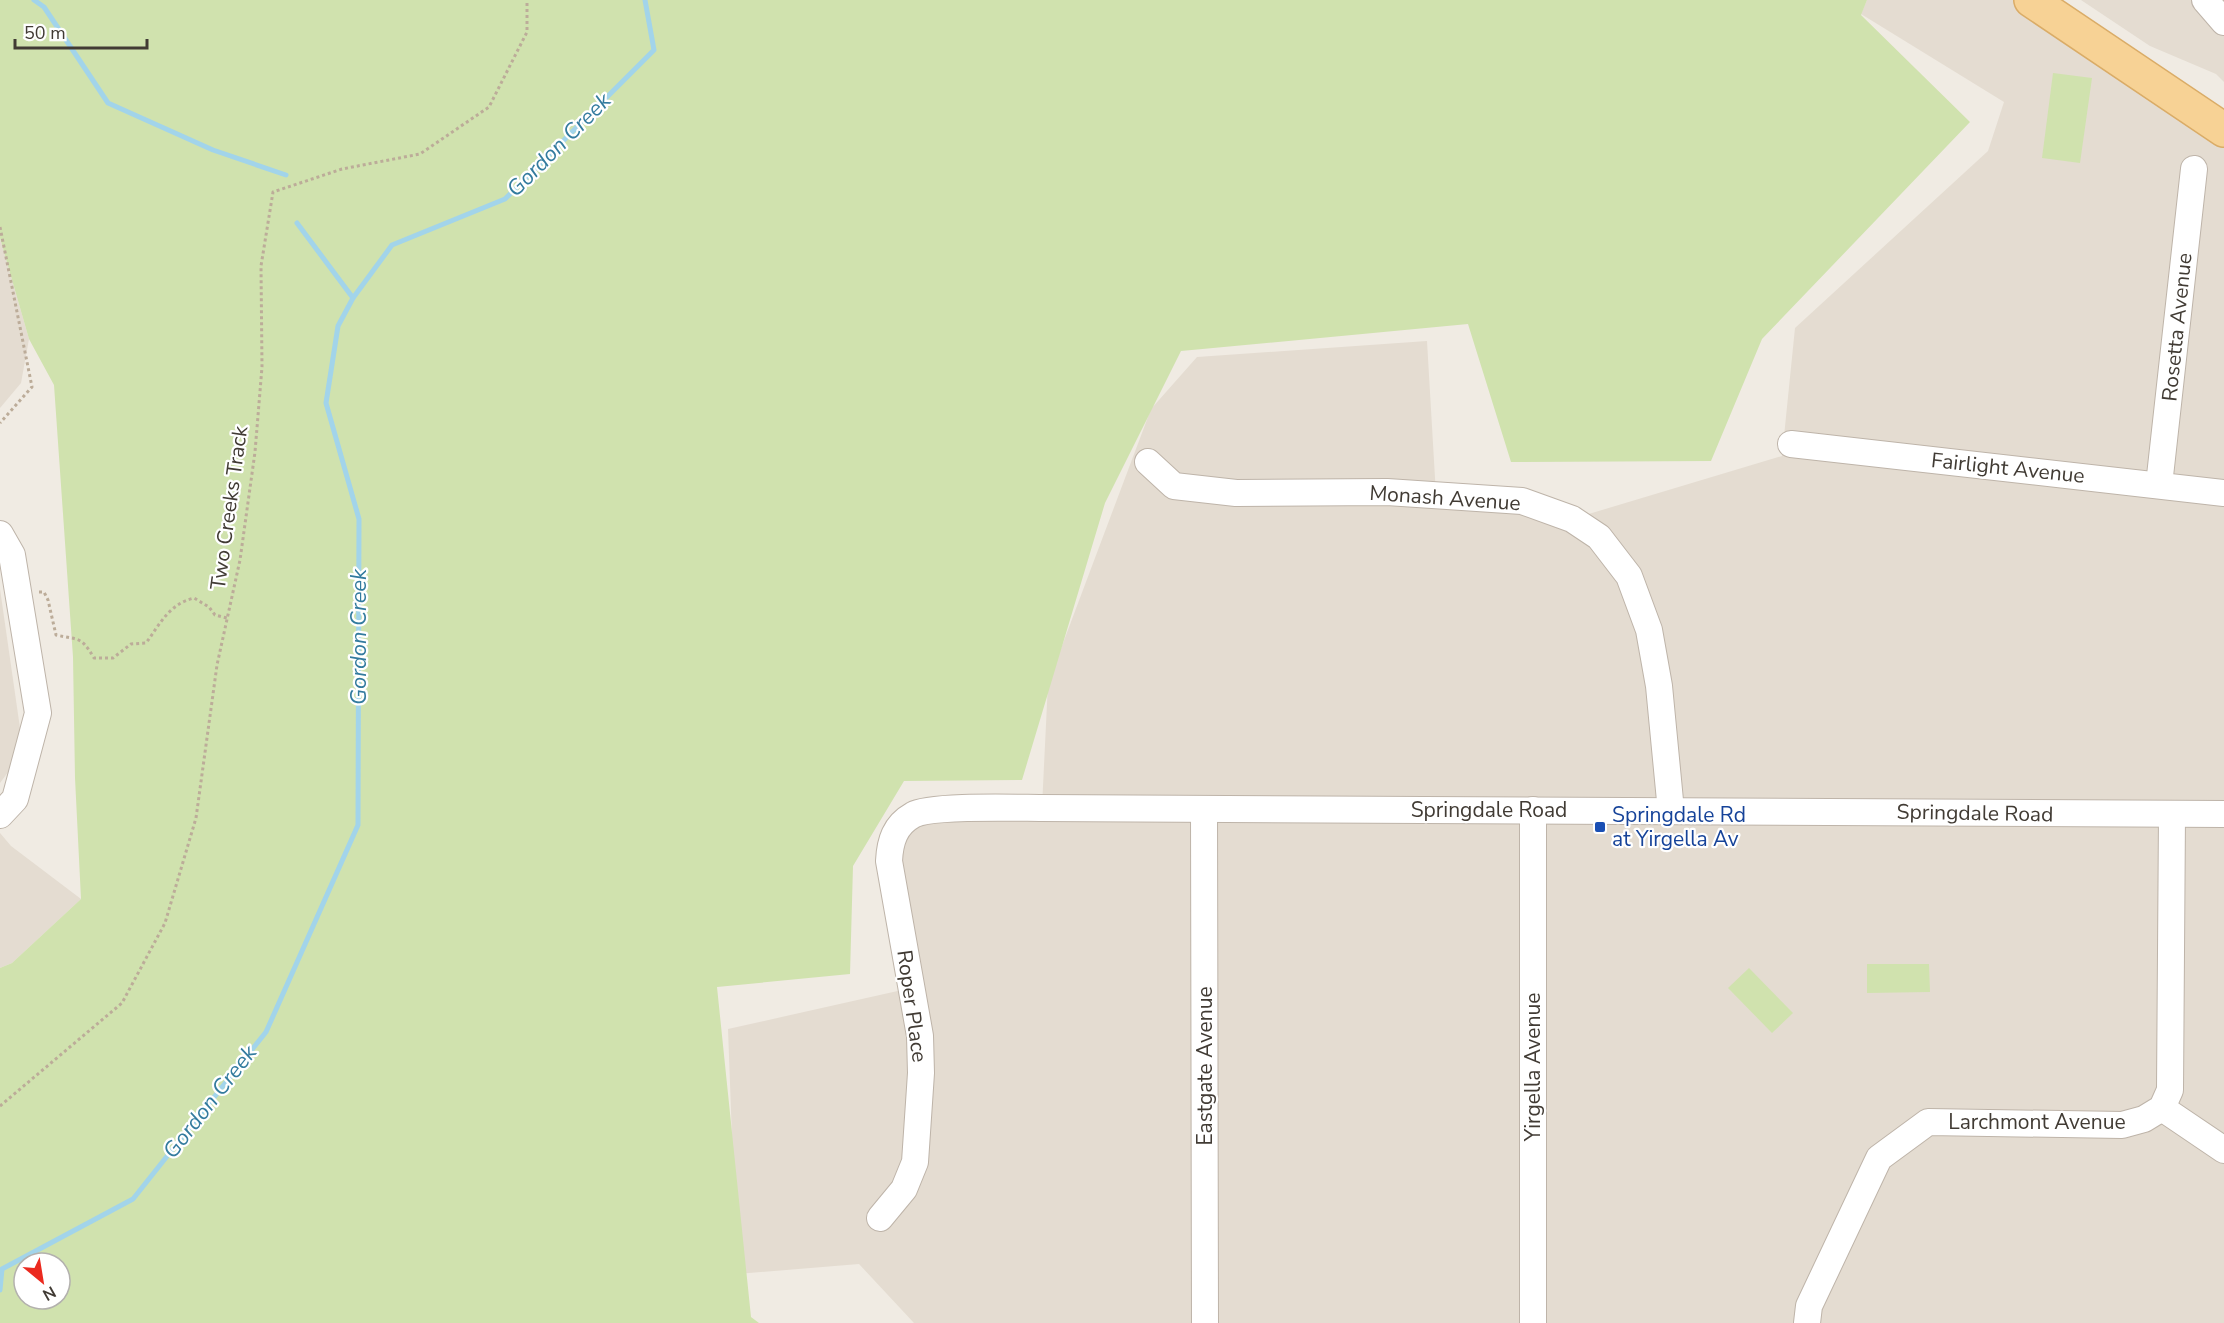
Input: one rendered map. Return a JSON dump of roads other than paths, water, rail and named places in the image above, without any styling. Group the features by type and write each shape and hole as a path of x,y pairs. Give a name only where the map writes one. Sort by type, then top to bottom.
{"main road":[{"path":"2031,0 2224,130"}],"street":[{"path":"2205,0 2224,22"},
{"name":"Rosetta Avenue","path":"2159,484 2194,169"},
{"name":"Fairlight Avenue","path":"1791,444 2224,493"},
{"name":"Monash Avenue","path":"1148,462 1174,486 1236,493 1386,492 1522,501 1572,519 1599,537 1629,576 1649,630 1659,686 1671,811"},
{"path":"0,534 12,555 38,713 15,799 0,815"},
{"name":"Springdale Road","path":"934,810 1042,808 2224,814"},
{"name":"Eastgate Avenue","path":"1204,809 1205,1323"},
{"name":"Roper Place","path":"880,1218 904,1189 915,1162 921,1072 920,1036 889,861 889,846 894,832 903,822 915,813 934,810"},
{"name":"Yirgella Avenue","path":"1533,810 1533,1323"},
{"path":"2172,815 2170,1090 2162,1108 2224,1150"},
{"name":"Larchmont Avenue","path":"1808,1323 1809,1306 1879,1158 1928,1122 2122,1125 2144,1119 2162,1108"}],"waterway":[{"path":"34,0 44,7 108,103 213,150 286,175"},
{"name":"Gordon Creek","path":"0,1290 2,1269 133,1199 266,1032 358,825 359,519 326,403 338,326 353,298 392,245 505,199 654,50 645,0"},
{"path":"297,223 353,298"}],"place":[{"name":"Springdale Rd at Yirgella Av","path":"1600,827"}]}
